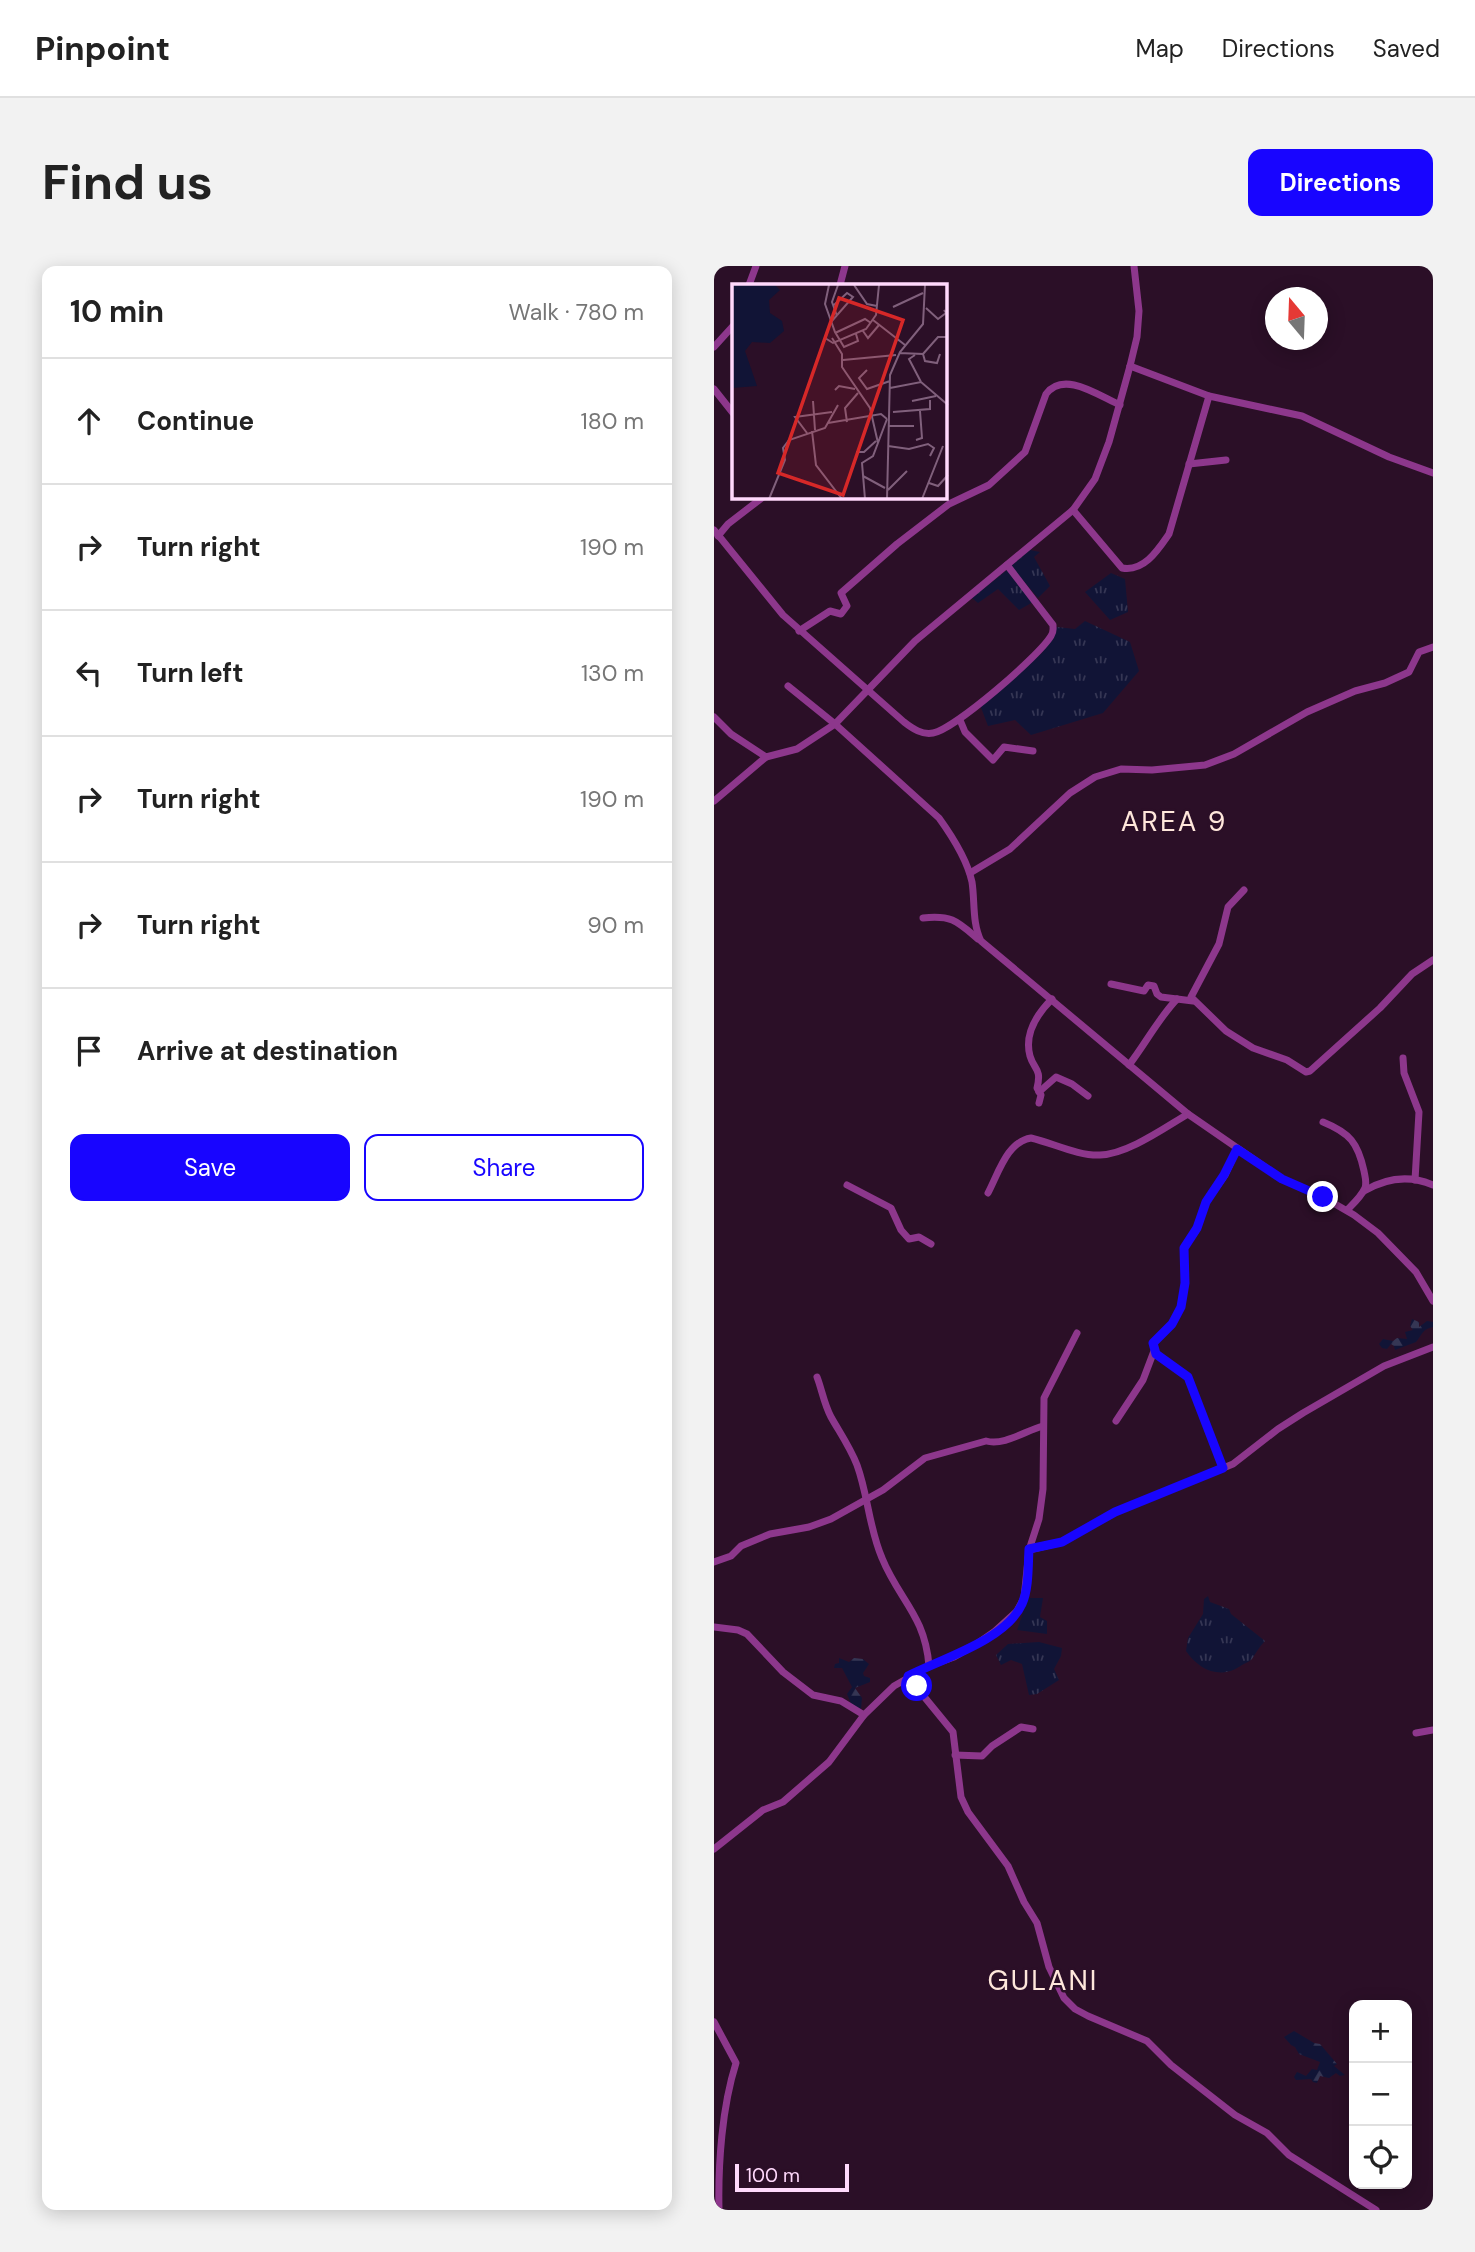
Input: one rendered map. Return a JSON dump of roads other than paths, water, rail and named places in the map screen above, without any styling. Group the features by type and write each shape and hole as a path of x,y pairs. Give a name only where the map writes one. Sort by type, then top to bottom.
{"street":[{"path":"749,284 756,266"},
{"path":"840,284 845,266"},
{"path":"714,801 766,757 797,749 835,724 915,641 1073,510 1096,479 1130,366 1137,337 1139,311 1134,266"},
{"path":"714,347 732,327"},
{"path":"1130,366 1209,396 1302,416 1389,457 1433,473"},
{"path":"799,631 830,611 841,614 847,606 841,593 897,544 950,503 989,485 1019,460 1025,452 1046,394 1057,383 1071,384 1120,405"},
{"path":"714,389 732,412"},
{"path":"1073,510 1122,568 1131,570 1142,565 1169,534 1209,396"},
{"path":"1189,464 1226,460"},
{"path":"760,499 716,533 768,600 799,631 868,688 904,722 923,733 944,730 960,720 1039,651 1052,634 1053,625 1007,565"},
{"path":"970,873 1010,849 1070,793 1095,777 1121,769 1187,767 1240,752 1289,720 1354,691 1385,683 1409,671 1419,652 1433,647"},
{"path":"788,687 835,724 939,818 950,832 970,873 977,931 981,941"},
{"path":"714,717 731,734 766,757"},
{"path":"960,720 965,732 993,760 1004,747 1033,751"},
{"path":"1244,890 1228,907 1219,944 1203,977 1191,994 1193,1001 1218,1026 1235,1037 1253,1048 1287,1060 1306,1072 1380,1009 1412,974 1433,960"},
{"path":"923,918 941,916 956,919 1188,1114 1282,1179 1347,1210 1378,1233 1416,1272 1433,1301"},
{"path":"1111,984 1144,991 1148,985 1154,986 1161,997 1193,1001"},
{"path":"1039,1103 1041,1095 1037,1088 1037,1067 1030,1058 1031,1029 1036,1017 1052,999"},
{"path":"1129,1065 1153,1034 1161,1016 1178,999"},
{"path":"1403,1058 1404,1073 1419,1112 1415,1180"},
{"path":"1039,1092 1056,1077 1072,1084 1088,1096"},
{"path":"988,1193 1008,1153 1022,1139 1031,1138 1087,1154 1101,1155 1142,1140 1188,1114"},
{"path":"1323,1122 1334,1126 1356,1144 1366,1183 1364,1191"},
{"path":"1116,1421 1143,1380 1154,1350 1153,1343 1172,1324 1181,1307 1185,1283 1184,1248 1197,1228 1206,1202 1237,1149"},
{"path":"1347,1210 1364,1191 1381,1182 1415,1180 1433,1185"},
{"path":"847,1185 891,1208 901,1230 909,1239 919,1237 931,1244"},
{"path":"714,1849 762,1810 783,1802 822,1768 835,1755 864,1715 889,1689 908,1676 975,1645 1013,1616 1024,1598 1029,1549 1039,1519 1043,1489 1044,1398 1077,1333"},
{"path":"1029,1549 1062,1542 1115,1512 1223,1468 1250,1452 1278,1429 1384,1366 1433,1347"},
{"path":"1154,1350 1188,1377 1223,1468"},
{"path":"817,1377 830,1417 846,1441 857,1465 881,1558 922,1629 929,1666"},
{"path":"714,1562 731,1556 741,1546 763,1536 809,1527 831,1519 883,1490 925,1458 986,1441 1004,1442 1015,1435 1043,1426"},
{"path":"714,1627 747,1634 783,1672 813,1695 841,1701 864,1715"},
{"path":"908,1676 953,1732 958,1788 964,1804 1008,1866 1037,1923 1049,1967 1065,1998 1075,2009 1088,2016 1147,2041 1171,2065 1235,2115 1266,2133 1289,2155 1376,2210"},
{"path":"955,1755 982,1756 1021,1727 1032,1729"},
{"path":"1416,1733 1433,1730"},
{"path":"714,2022 736,2063 729,2085 726,2109 718,2184 719,2210"}],"district":[{"name":"AREA 9","path":"1174,821"},
{"name":"GULANI","path":"1043,1980"}]}
